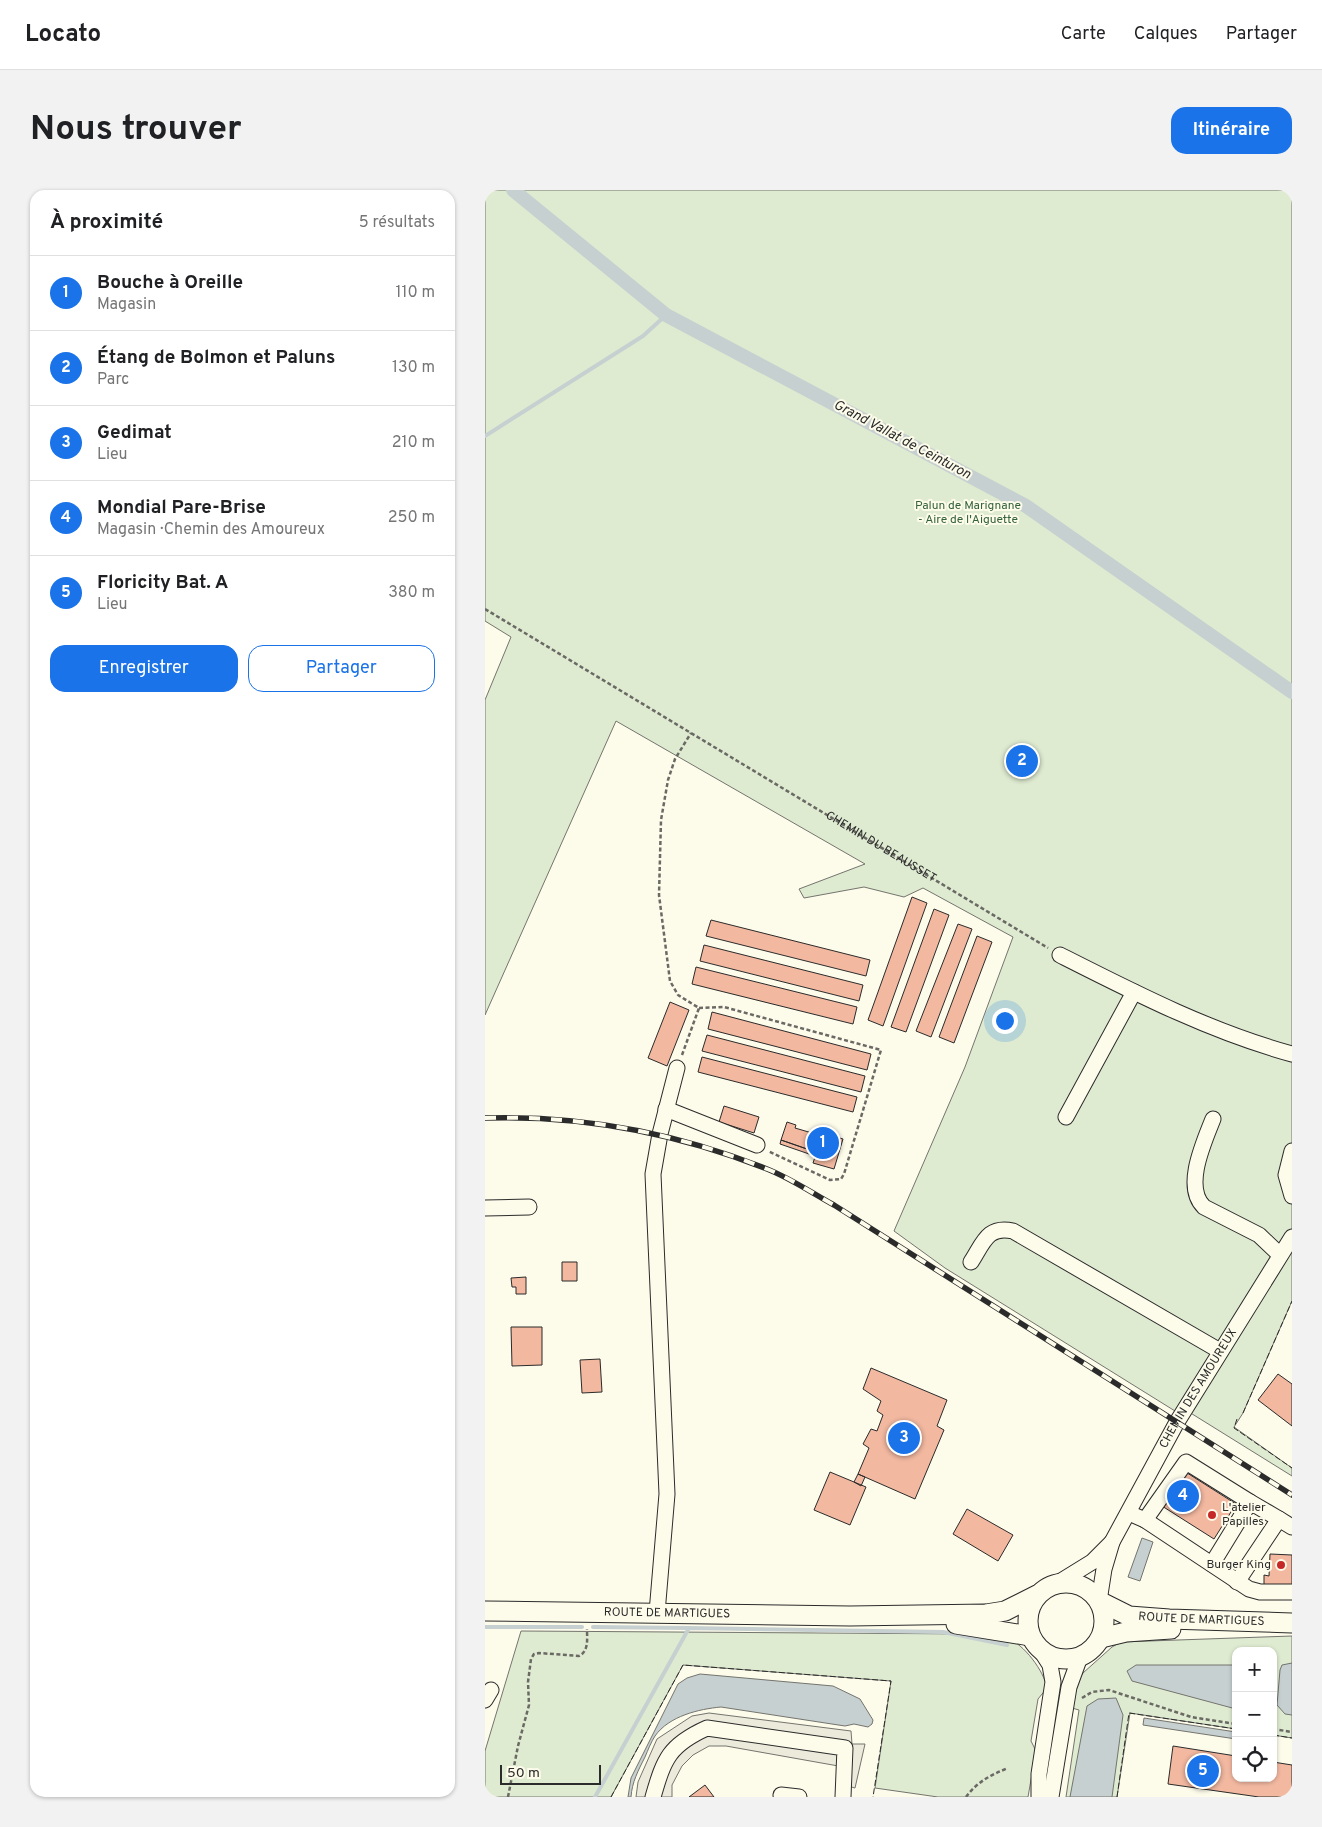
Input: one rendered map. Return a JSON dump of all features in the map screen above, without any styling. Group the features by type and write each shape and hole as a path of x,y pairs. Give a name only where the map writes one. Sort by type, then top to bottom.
{"main road":[{"path":"1069,1582 1081,1585 1099,1601 1104,1613 1105,1626 1101,1638 1096,1646 1079,1658 1060,1659 1041,1651 1030,1636 1028,1614 1037,1595 1057,1583 1069,1582"},
{"name":"ROUTE DE MARTIGUES","path":"485,1611 850,1616 986,1614 1005,1610 1037,1595"},
{"name":"ROUTE DE MARTIGUES","path":"1099,1601 1129,1616 1284,1623"},
{"name":"ROUTE DE MARTIGUES","path":"850,1616 965,1624 1030,1636"},
{"name":"ROUTE DE MARTIGUES","path":"1101,1638 1126,1632 1284,1623"}],"street":[{"path":"1060,955 1134,992 1227,1032 1292,1054"},
{"path":"1066,1117 1134,992"},
{"path":"657,1613 667,1494 653,1174 666,1109 677,1068"},
{"path":"666,1109 757,1145"},
{"path":"1213,1119 1200,1151 1194,1185 1197,1201 1204,1207 1259,1235 1280,1255"},
{"path":"1292,1151 1286,1175 1292,1196"},
{"path":"485,1208 529,1207"},
{"path":"971,1262 988,1235 995,1230 1013,1231 1220,1351"},
{"name":"CHEMIN DES AMOUREUX","path":"1099,1601 1104,1569 1112,1542 1177,1422 1292,1237"},
{"path":"1145,1520 1186,1462 1292,1527"},
{"path":"1212,1564 1250,1502"},
{"path":"1129,1513 1145,1520 1237,1582 1255,1591 1292,1592"},
{"path":"1237,1582 1279,1519"},
{"name":"CHEMIN DES AMOUREUX","path":"1057,1583 1092,1562 1112,1542"},
{"path":"1039,1797 1039,1774 1053,1682 1050,1665 1041,1651"},
{"path":"1051,1797 1069,1687 1079,1658"},
{"path":"653,1797 660,1773 672,1750 690,1736 707,1728 845,1748 843,1797"},
{"path":"781,1795 799,1797"}],"path":[{"name":"CHEMIN DU BEAUSSET","path":"485,609 1060,955"},
{"path":"691,733 675,759 667,780 661,820 659,895 670,981 678,995 699,1008 724,1007 881,1050 845,1174 841,1179 830,1180 757,1145"},
{"path":"677,1068 699,1008"},
{"path":"508,1797 518,1746 529,1706 528,1682 531,1659 534,1654 539,1653 579,1656 583,1654 586,1651 588,1612"},
{"path":"1080,1700 1092,1692 1109,1690 1191,1717 1232,1723"},
{"path":"1277,1730 1292,1732"},
{"path":"967,1797 974,1786 989,1776 1008,1768"}],"green space":[{"name":"Palun de Marignane - Aire de l'Aiguette","path":"485,190 1292,190 1292,1301 1243,1413 1234,1427 1292,1468 1292,1476 1189,1412 1175,1411 945,1268 894,1231 965,1067 1013,937 923,888 904,897 864,887 804,898 799,889 865,864 616,721 485,1015 485,700 511,637 485,621"},
{"path":"521,1631 972,1634 1007,1638 1020,1646 1038,1666 1047,1688 1038,1699 1031,1741 1036,1751 1028,1797 938,1797 875,1788 891,1681 683,1665 611,1797 485,1797 485,1751"},
{"path":"1292,1636 1292,1738 1277,1736 1277,1647 1232,1647 1232,1728 1130,1713 1117,1797 1066,1797 1079,1710 1072,1708 1077,1682 1083,1673 1112,1647 1121,1642"}],"shaded area":[{"path":"1142,1538 1153,1542 1140,1581 1128,1577"},
{"path":"1292,1663 1292,1715 1285,1714 1277,1705 1282,1665"},
{"path":"1136,1665 1232,1665 1232,1708 1132,1681 1127,1671"},
{"path":"700,1674 833,1686 860,1699 873,1720 872,1724 868,1727 854,1724 845,1726 721,1707 694,1712 668,1723 655,1736 636,1777 631,1797 628,1797 631,1778 678,1684 687,1678"},
{"path":"1116,1698 1123,1715 1112,1797 1070,1797 1087,1706 1098,1699"},
{"path":"709,1713 851,1731 852,1744 865,1744 855,1788 844,1785 844,1767 726,1746 709,1746 693,1755 682,1766 672,1785 672,1797 636,1797 638,1782 657,1739 692,1716"},
{"path":"1144,1718 1232,1731 1232,1738 1143,1725"}],"building":[{"path":"912,897 927,903 883,1026 868,1020"},
{"path":"934,909 949,915 906,1032 891,1027"},
{"path":"711,920 870,960 866,976 706,936"},
{"path":"958,924 972,929 931,1037 916,1031"},
{"path":"977,936 992,942 954,1043 939,1037"},
{"path":"704,945 863,985 859,1001 700,961"},
{"path":"696,967 857,1007 853,1024 692,984"},
{"path":"670,1002 689,1010 667,1066 648,1058"},
{"path":"712,1012 871,1054 867,1070 708,1029"},
{"path":"707,1035 865,1076 861,1092 702,1051"},
{"path":"702,1057 857,1097 853,1112 698,1072"},
{"path":"724,1106 759,1117 754,1133 719,1122"},
{"path":"787,1122 796,1125 795,1128 812,1133 807,1149 781,1140"},
{"path":"812,1133 822,1136 815,1156 780,1144 781,1140 807,1149"},
{"path":"823,1133 843,1139 834,1169 813,1163"},
{"path":"562,1262 577,1262 577,1281 562,1281"},
{"path":"526,1277 526,1294 516,1294 516,1287 512,1287 511,1278"},
{"path":"511,1327 542,1327 542,1365 512,1366"},
{"path":"600,1359 602,1392 582,1393 580,1360"},
{"path":"871,1368 947,1400 937,1426 944,1430 915,1499 858,1474 869,1448 863,1444 871,1429 877,1431 883,1415 877,1411 881,1401 863,1389"},
{"path":"1278,1374 1292,1384 1292,1426 1258,1400"},
{"path":"1184,1471 1236,1504 1214,1539 1162,1506"},
{"path":"830,1472 866,1487 850,1525 814,1510"},
{"path":"858,1474 865,1477 861,1486 854,1482"},
{"path":"967,1509 1013,1535 998,1561 953,1534"},
{"name":"Burger King","path":"1270,1554 1292,1555 1292,1586 1264,1586 1264,1575 1269,1576"},
{"path":"1173,1746 1232,1755 1232,1782 1277,1782 1277,1763 1292,1765 1292,1797 1259,1797 1168,1784"},
{"path":"705,1785 714,1797 689,1797"}],"waterway":[{"name":"Grand Vallat de Ceinturon","path":"513,190 666,315 1026,506 1292,692"},
{"path":"485,436 643,336 666,315"},
{"path":"485,1627 582,1627"},
{"path":"593,1627 689,1628"},
{"path":"595,1797 689,1628 943,1632 1007,1645"}],"railway":[{"path":"485,1118 557,1120 629,1129 699,1145 776,1173 834,1205 1292,1495"}],"fence":[{"path":"1243,1413 1292,1301"},
{"path":"1237,1419 1234,1428 1292,1468"},
{"path":"611,1797 683,1665 891,1681 873,1797"},
{"path":"1117,1797 1129,1713 1232,1728"},
{"path":"1277,1736 1292,1738"}],"place":[{"name":"Étang de Bolmon et Paluns","path":"1022,761"},
{"name":"Bouche à Oreille","path":"823,1143"},
{"name":"Gedimat","path":"904,1438"},
{"name":"Mondial Pare-Brise","path":"1183,1496"},
{"name":"L'atelier Papilles","path":"1212,1515"},
{"name":"Burger King","path":"1281,1565"},
{"name":"Floricity Bat. A","path":"1203,1771"}]}
